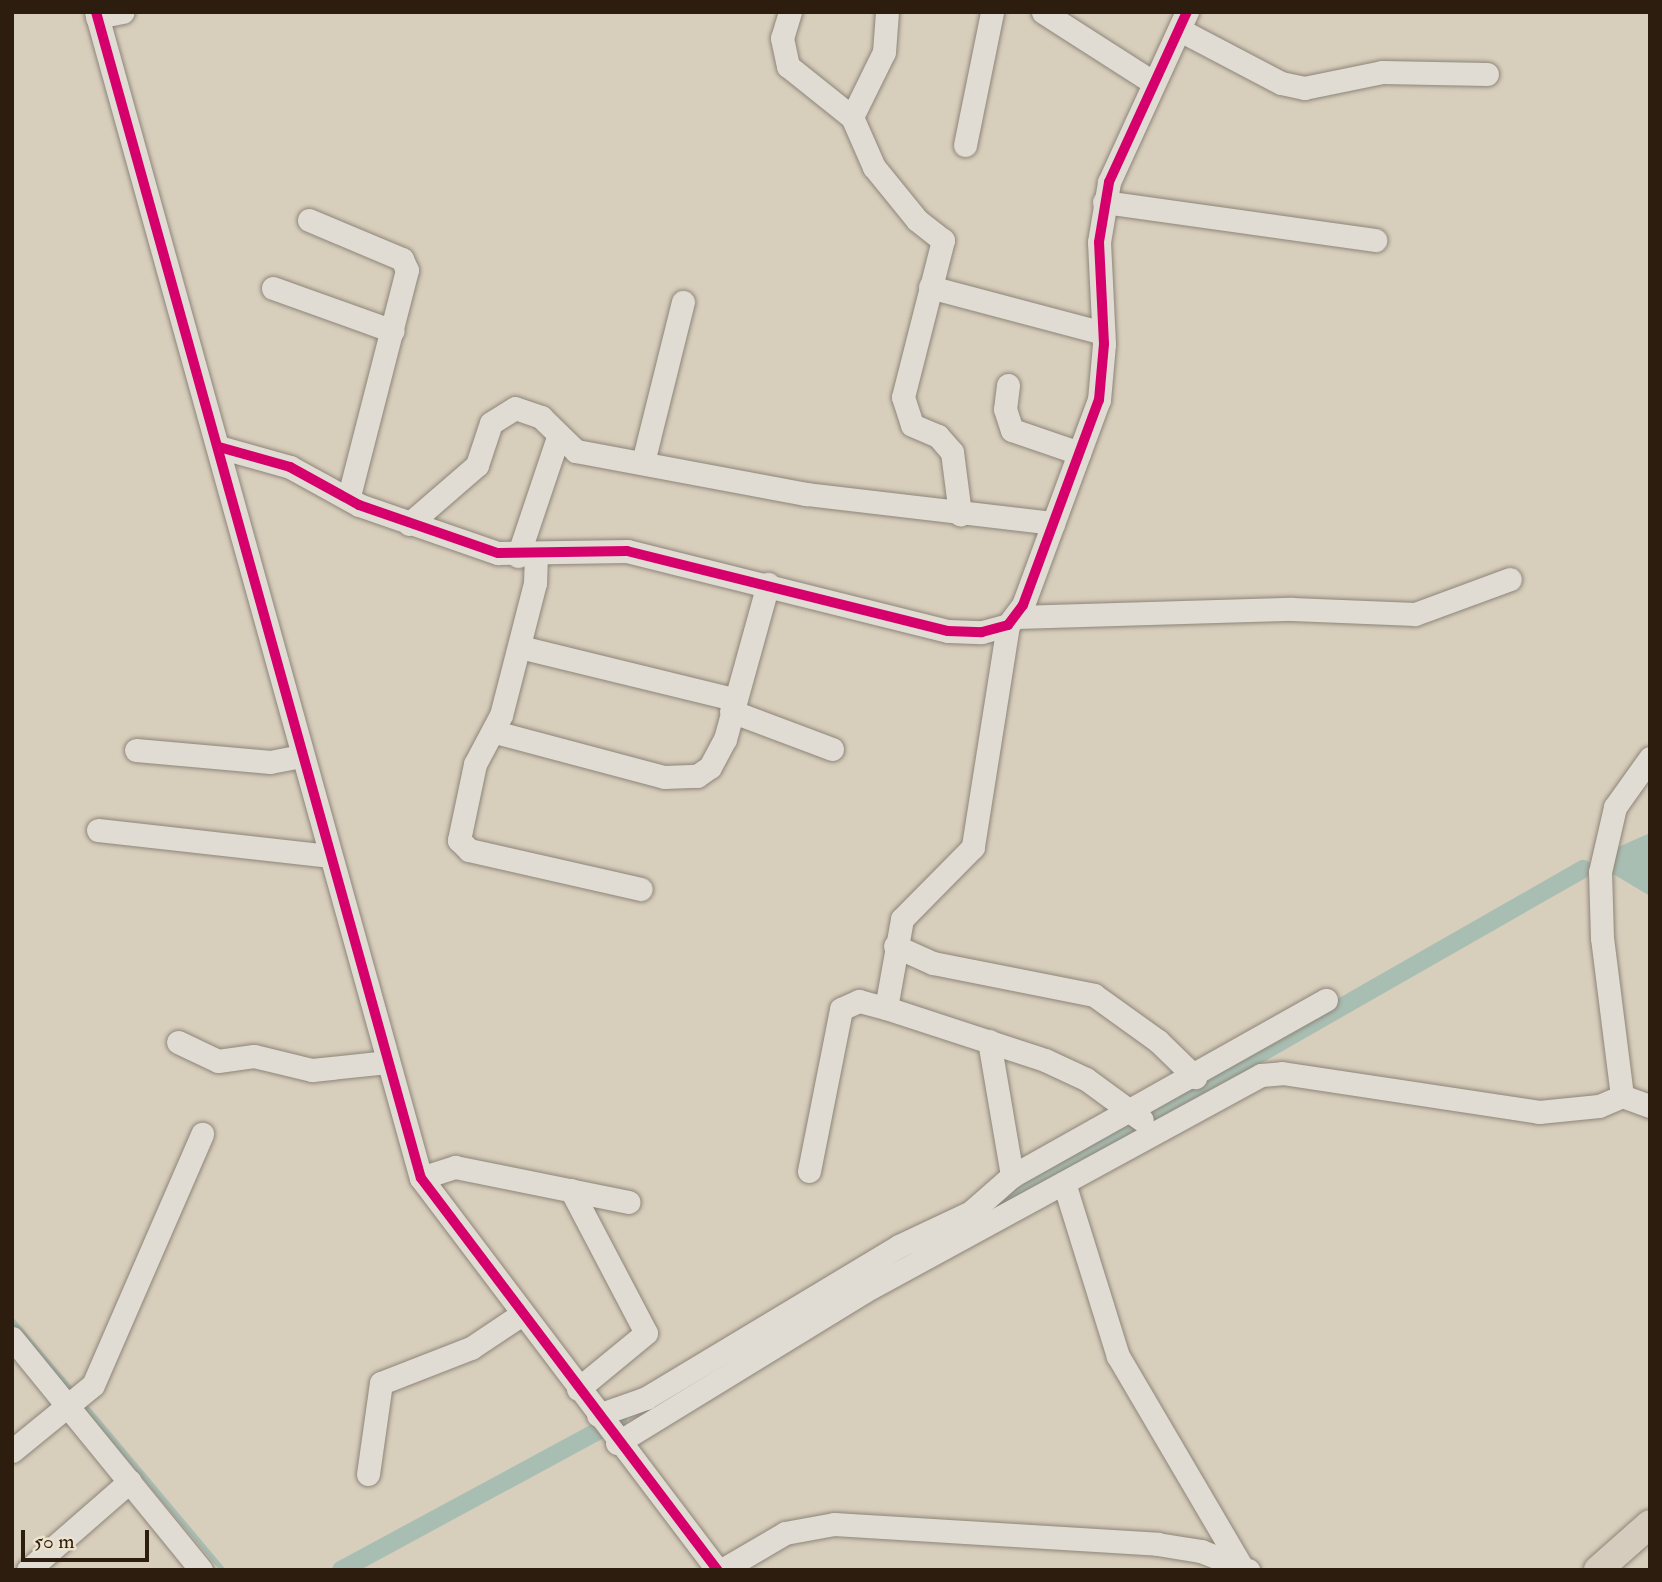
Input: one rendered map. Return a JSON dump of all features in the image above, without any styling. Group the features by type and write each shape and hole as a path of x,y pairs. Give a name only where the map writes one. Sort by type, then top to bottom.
{"main road":[{"path":"1598,1570 1647,1532"}],"street":[{"path":"123,12 97,15 219,447 329,856 421,1178 608,1430 720,1570 785,1533 834,1524 1157,1544 1201,1551 1245,1568"},
{"path":"790,12 782,38 788,66 852,117 874,167 917,220 943,240 903,397 905,414 912,425 947,442 955,462 960,514"},
{"path":"852,117 884,52 887,12"},
{"path":"965,145 992,12"},
{"path":"1043,12 1152,81"},
{"path":"886,1008 895,946 911,907 942,884 973,847 1012,621 1053,523 1098,400 1103,333 1099,242 1104,202 1152,81 1184,21 1281,83 1304,88 1382,72 1487,74"},
{"path":"1104,202 1375,240"},
{"path":"309,220 406,264 393,331 348,499"},
{"path":"930,287 1103,333"},
{"path":"273,288 393,331"},
{"path":"643,462 683,302"},
{"path":"1007,386 1005,409 1012,430 1079,453"},
{"path":"409,524 477,465 491,423 502,411 527,410 541,417 558,437 576,451 806,494 1053,523"},
{"path":"558,437 527,556 520,647 495,732 475,764 459,840 469,850 641,889"},
{"path":"219,447 290,467 348,499 409,524 527,556 592,548 627,551 948,631 982,632 1012,621 1292,609 1415,614 1510,579"},
{"path":"495,732 683,780 710,767 732,705 768,584"},
{"path":"520,647 732,705 832,750"},
{"path":"136,750 270,762 302,756"},
{"path":"1622,1096 1602,938 1600,872 1615,807 1650,758"},
{"path":"98,830 329,856"},
{"path":"895,946 933,963 1090,993 1158,1041 1195,1077"},
{"path":"608,1430 1064,1182 1195,1077 1326,1000"},
{"path":"809,1171 841,1009 859,1001 989,1041 1086,1079 1143,1121"},
{"path":"989,1041 1012,1176"},
{"path":"178,1042 218,1061 254,1056 312,1070 388,1062"},
{"path":"608,1430 646,1398 899,1245 971,1212 1012,1176 1143,1121 1271,1072 1539,1112 1599,1106 1622,1096 1650,1106"},
{"path":"12,1451 76,1399 202,1134"},
{"path":"421,1178 455,1167 629,1202"},
{"path":"1064,1182 1118,1356 1245,1568"},
{"path":"571,1190 646,1333 578,1389"},
{"path":"368,1474 381,1382 471,1348 522,1314"},
{"path":"12,1338 76,1399 130,1481 201,1570"},
{"path":"28,1570 130,1481"}],"shaded area":[{"path":"1650,833 1650,896 1603,868 1607,852"}],"waterway":[{"path":"979,1214 1583,869"},
{"path":"879,1271 928,1243"},
{"path":"12,1320 73,1392"},
{"path":"82,1402 223,1570"},
{"path":"341,1570 618,1420"}],"cycle path":[{"path":"96,12 421,1178 718,1570"},
{"path":"219,447 290,467 359,505 498,553 627,551 948,631 982,632 1008,625 1023,605 1099,400 1104,344 1099,242 1109,182 1187,12"}]}
